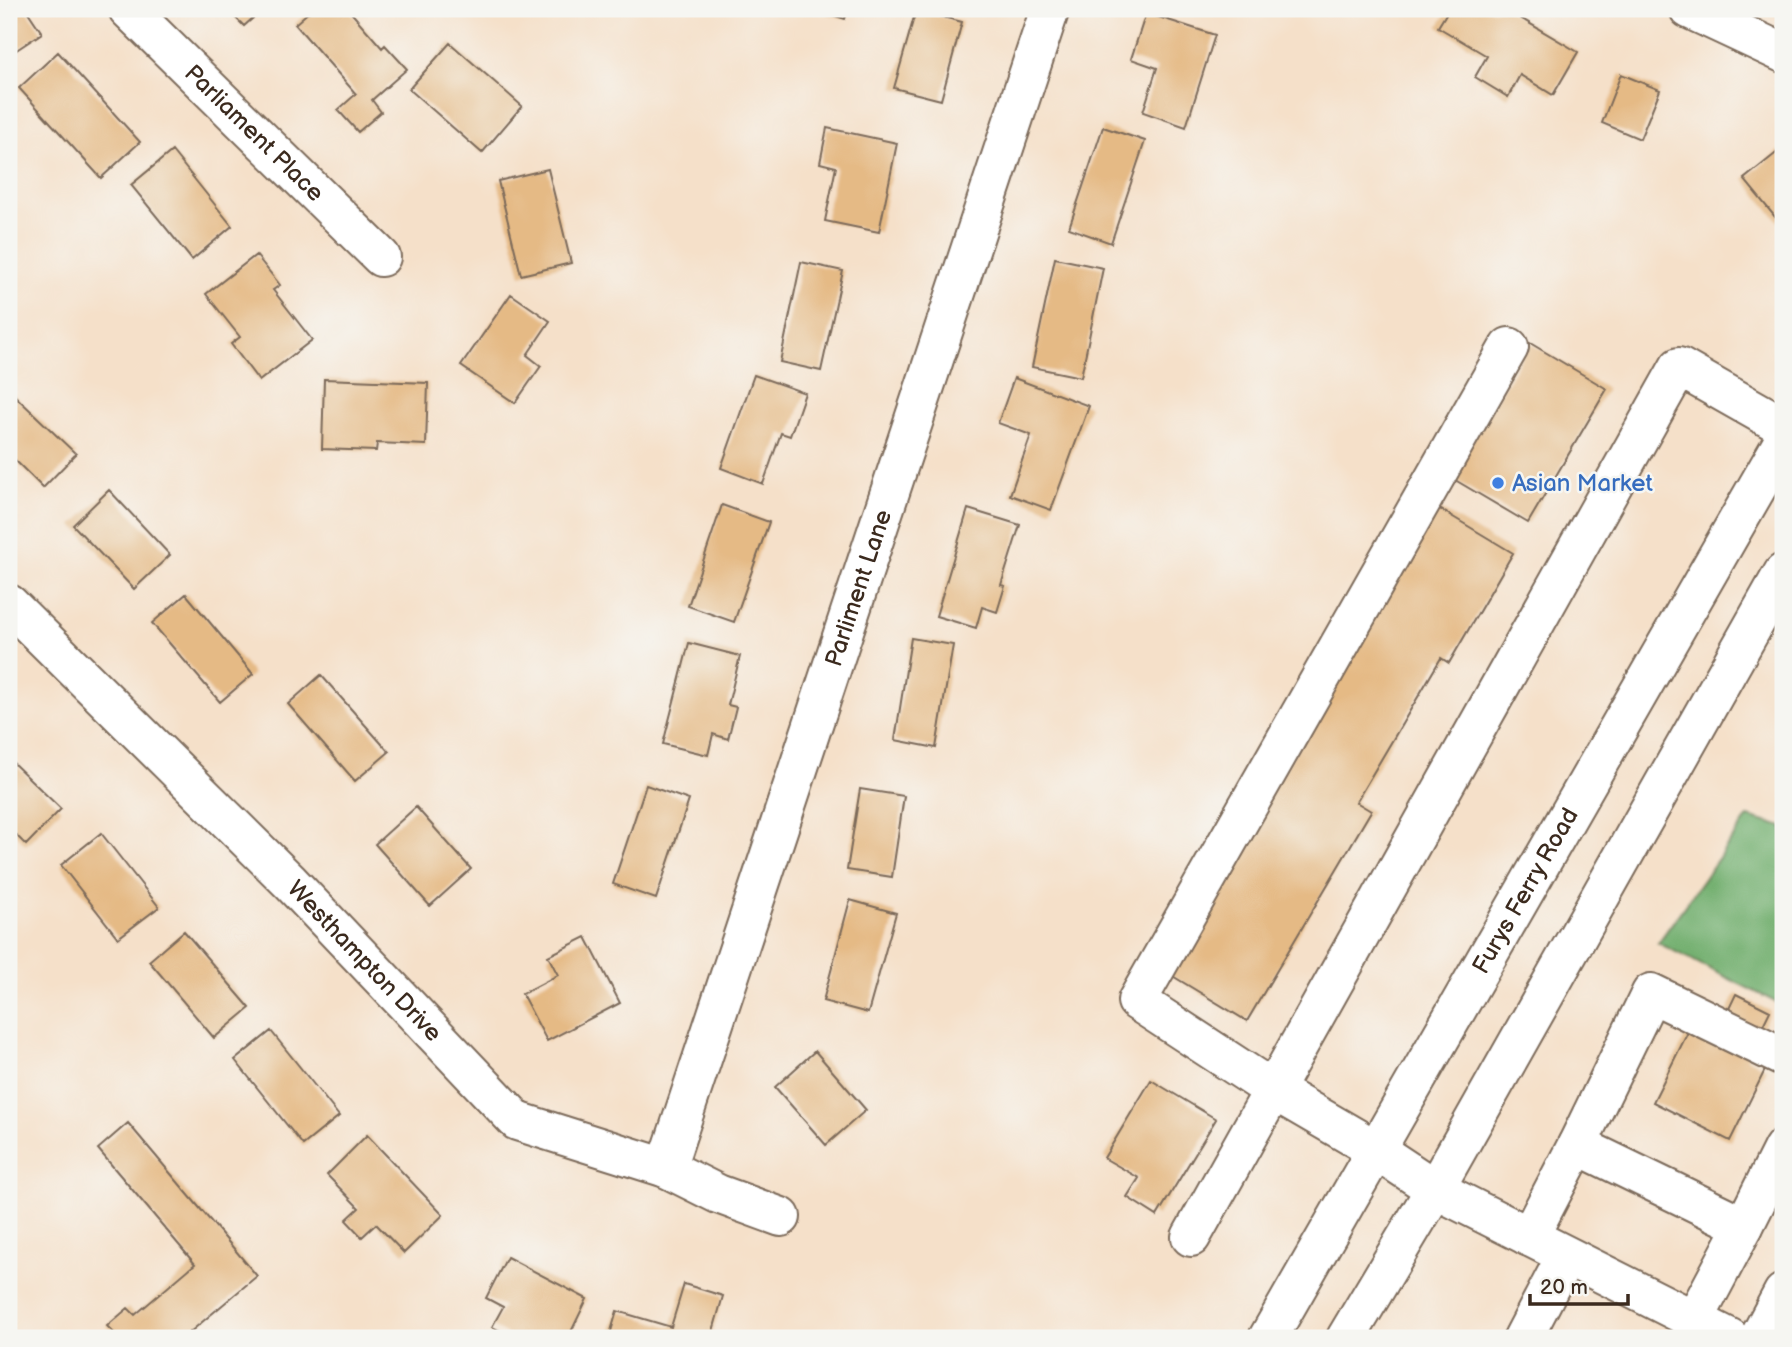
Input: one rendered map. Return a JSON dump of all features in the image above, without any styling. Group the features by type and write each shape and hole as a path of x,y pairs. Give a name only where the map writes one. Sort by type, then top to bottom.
{"street":[{"name":"Parliament Place","path":"128,9 381,257"},
{"name":"Parliment Lane","path":"666,1168 1051,9"},
{"path":"1689,9 1783,53"},
{"path":"1509,347 1137,1001 1273,1090 1376,1150 1435,1189 1730,1338"},
{"path":"1191,1237 1679,367 1783,426"},
{"name":"Furys Ferry Road","path":"1268,1338 1783,442"},
{"path":"1346,1338 1435,1189 1783,573"},
{"name":"Westhampton Drive","path":"9,604 290,882 517,1121 666,1168 718,1194 782,1217"},
{"path":"1529,1237 1651,993 1783,1057"},
{"path":"1577,1145 1744,1226"},
{"path":"1694,1320 1783,1148"},
{"path":"1523,1338 1566,1256"},
{"path":"1759,1338 1783,1293"}],"green space":[{"path":"1748,817 1783,827 1783,1006 1658,943"}],"building":[{"path":"9,9 26,9 42,33 9,55"},
{"path":"227,9 263,9 244,26"},
{"path":"312,9 348,9 382,48 385,45 407,69 372,100 381,112 358,132 338,110 356,94 295,24"},
{"path":"814,9 848,9 845,19"},
{"path":"1449,9 1505,9 1578,52 1553,95 1520,75 1508,97 1475,77 1487,56 1438,27"},
{"path":"916,10 962,22 941,100 894,88"},
{"path":"1146,13 1215,35 1186,127 1143,112 1157,68 1131,59"},
{"path":"450,43 522,106 482,153 409,89"},
{"path":"58,52 140,142 101,178 19,88"},
{"path":"1621,74 1660,90 1640,139 1602,123"},
{"path":"1103,127 1145,141 1111,243 1069,228"},
{"path":"827,128 897,143 879,232 825,221 836,167 820,163"},
{"path":"1780,150 1783,153 1783,220 1780,223 1744,179"},
{"path":"172,151 232,226 192,260 131,185"},
{"path":"548,169 571,263 521,275 498,181"},
{"path":"256,255 280,285 273,290 312,340 259,381 231,344 240,337 206,294"},
{"path":"1055,258 1103,268 1081,377 1032,367"},
{"path":"801,262 843,271 821,371 780,362"},
{"path":"511,294 550,321 527,355 541,366 515,403 461,366"},
{"path":"1530,343 1607,389 1528,523 1450,477"},
{"path":"754,375 805,393 790,436 781,433 763,484 721,468"},
{"path":"1014,378 1089,406 1051,510 1010,495 1031,435 998,423"},
{"path":"324,379 428,383 426,445 377,443 376,451 322,449"},
{"path":"13,394 76,454 43,488 9,454 9,398"},
{"path":"109,490 170,555 134,589 73,525"},
{"path":"722,505 769,522 734,622 688,606"},
{"path":"1438,508 1513,553 1449,663 1441,658 1356,802 1371,811 1247,1021 1166,972"},
{"path":"968,509 1020,525 1001,585 1005,586 997,612 982,607 976,628 936,616"},
{"path":"186,594 253,674 220,702 152,623"},
{"path":"911,638 953,645 936,748 895,740"},
{"path":"689,643 740,656 728,705 736,707 728,739 713,734 708,755 663,744"},
{"path":"321,675 389,752 355,781 288,704"},
{"path":"9,759 61,809 26,845 9,828"},
{"path":"646,785 689,800 656,899 613,884"},
{"path":"860,789 904,796 892,877 847,870"},
{"path":"416,807 471,869 430,906 375,844"},
{"path":"101,833 159,907 118,938 61,865"},
{"path":"850,900 896,913 868,1013 823,1001"},
{"path":"184,931 250,1008 214,1038 149,961"},
{"path":"586,937 620,1003 547,1041 522,994 558,975 548,956"},
{"path":"1736,994 1770,1011 1747,1058 1766,1068 1730,1141 1653,1102 1689,1030 1713,1042"},
{"path":"271,1031 339,1116 303,1145 235,1060"},
{"path":"815,1051 866,1110 826,1145 775,1087"},
{"path":"1151,1080 1216,1119 1157,1216 1127,1197 1139,1178 1104,1158"},
{"path":"128,1123 257,1276 183,1338 113,1338 116,1335 107,1326 128,1308 135,1315 195,1264 98,1149"},
{"path":"367,1135 443,1215 404,1253 376,1224 362,1237 346,1220 359,1208 327,1175"},
{"path":"507,1257 587,1299 568,1338 514,1338 492,1327 503,1307 486,1298"},
{"path":"684,1284 723,1296 711,1338 609,1338 617,1311 671,1327"}],"place":[{"name":"Asian Market","path":"1498,483"}]}
